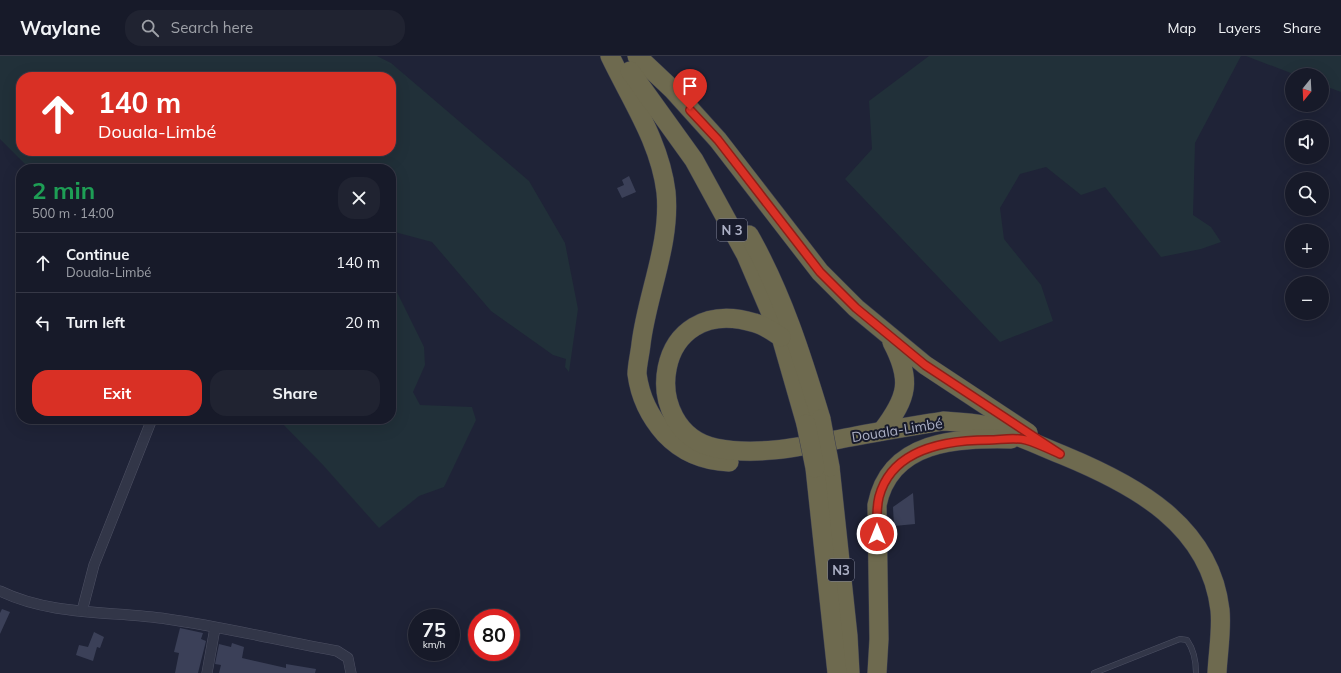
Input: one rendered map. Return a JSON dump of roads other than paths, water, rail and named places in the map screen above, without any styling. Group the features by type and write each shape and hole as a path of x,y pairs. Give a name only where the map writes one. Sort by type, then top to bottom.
{"highway":[{"path":"610,56 638,108 657,155 666,192 666,225 643,328 637,373 647,408 658,426 674,444 698,456 728,462 754,460 769,457 790,448"},
{"name":"N 3","path":"618,56 694,160 746,255 782,337 813,422"},
{"name":"N 3","path":"631,56 704,153 768,270 796,341 813,422"},
{"path":"637,56 672,89 718,140 820,272 856,308 925,365 1060,454"},
{"path":"782,337 757,323 727,318 714,320 694,327 684,334 674,345 670,355 665,378 667,398 674,415 685,431 699,442 714,448 734,451 790,448"},
{"path":"882,431 901,402 904,384 902,361 890,337"},
{"name":"N3","path":"813,422 822,468 848,636 850,673"},
{"name":"Douala-Limbé","path":"790,448 882,431 950,422 981,425 1025,440 1116,479 1153,502 1171,516 1188,534 1204,559 1214,585 1220,609 1216,673"},
{"path":"878,673 879,639 877,505 879,496 887,480 905,460 919,450 936,445 977,440 1025,440"},
{"name":"N3","path":"822,468 837,673"}],"street":[{"path":"82,611 94,565 150,424"},
{"path":"0,591 22,600 40,605 82,611 147,616 338,651 348,658 351,673"},
{"path":"207,673 215,628"}],"lane":[{"path":"1094,673 1180,639 1187,640 1192,647 1196,663 1196,673"}]}
